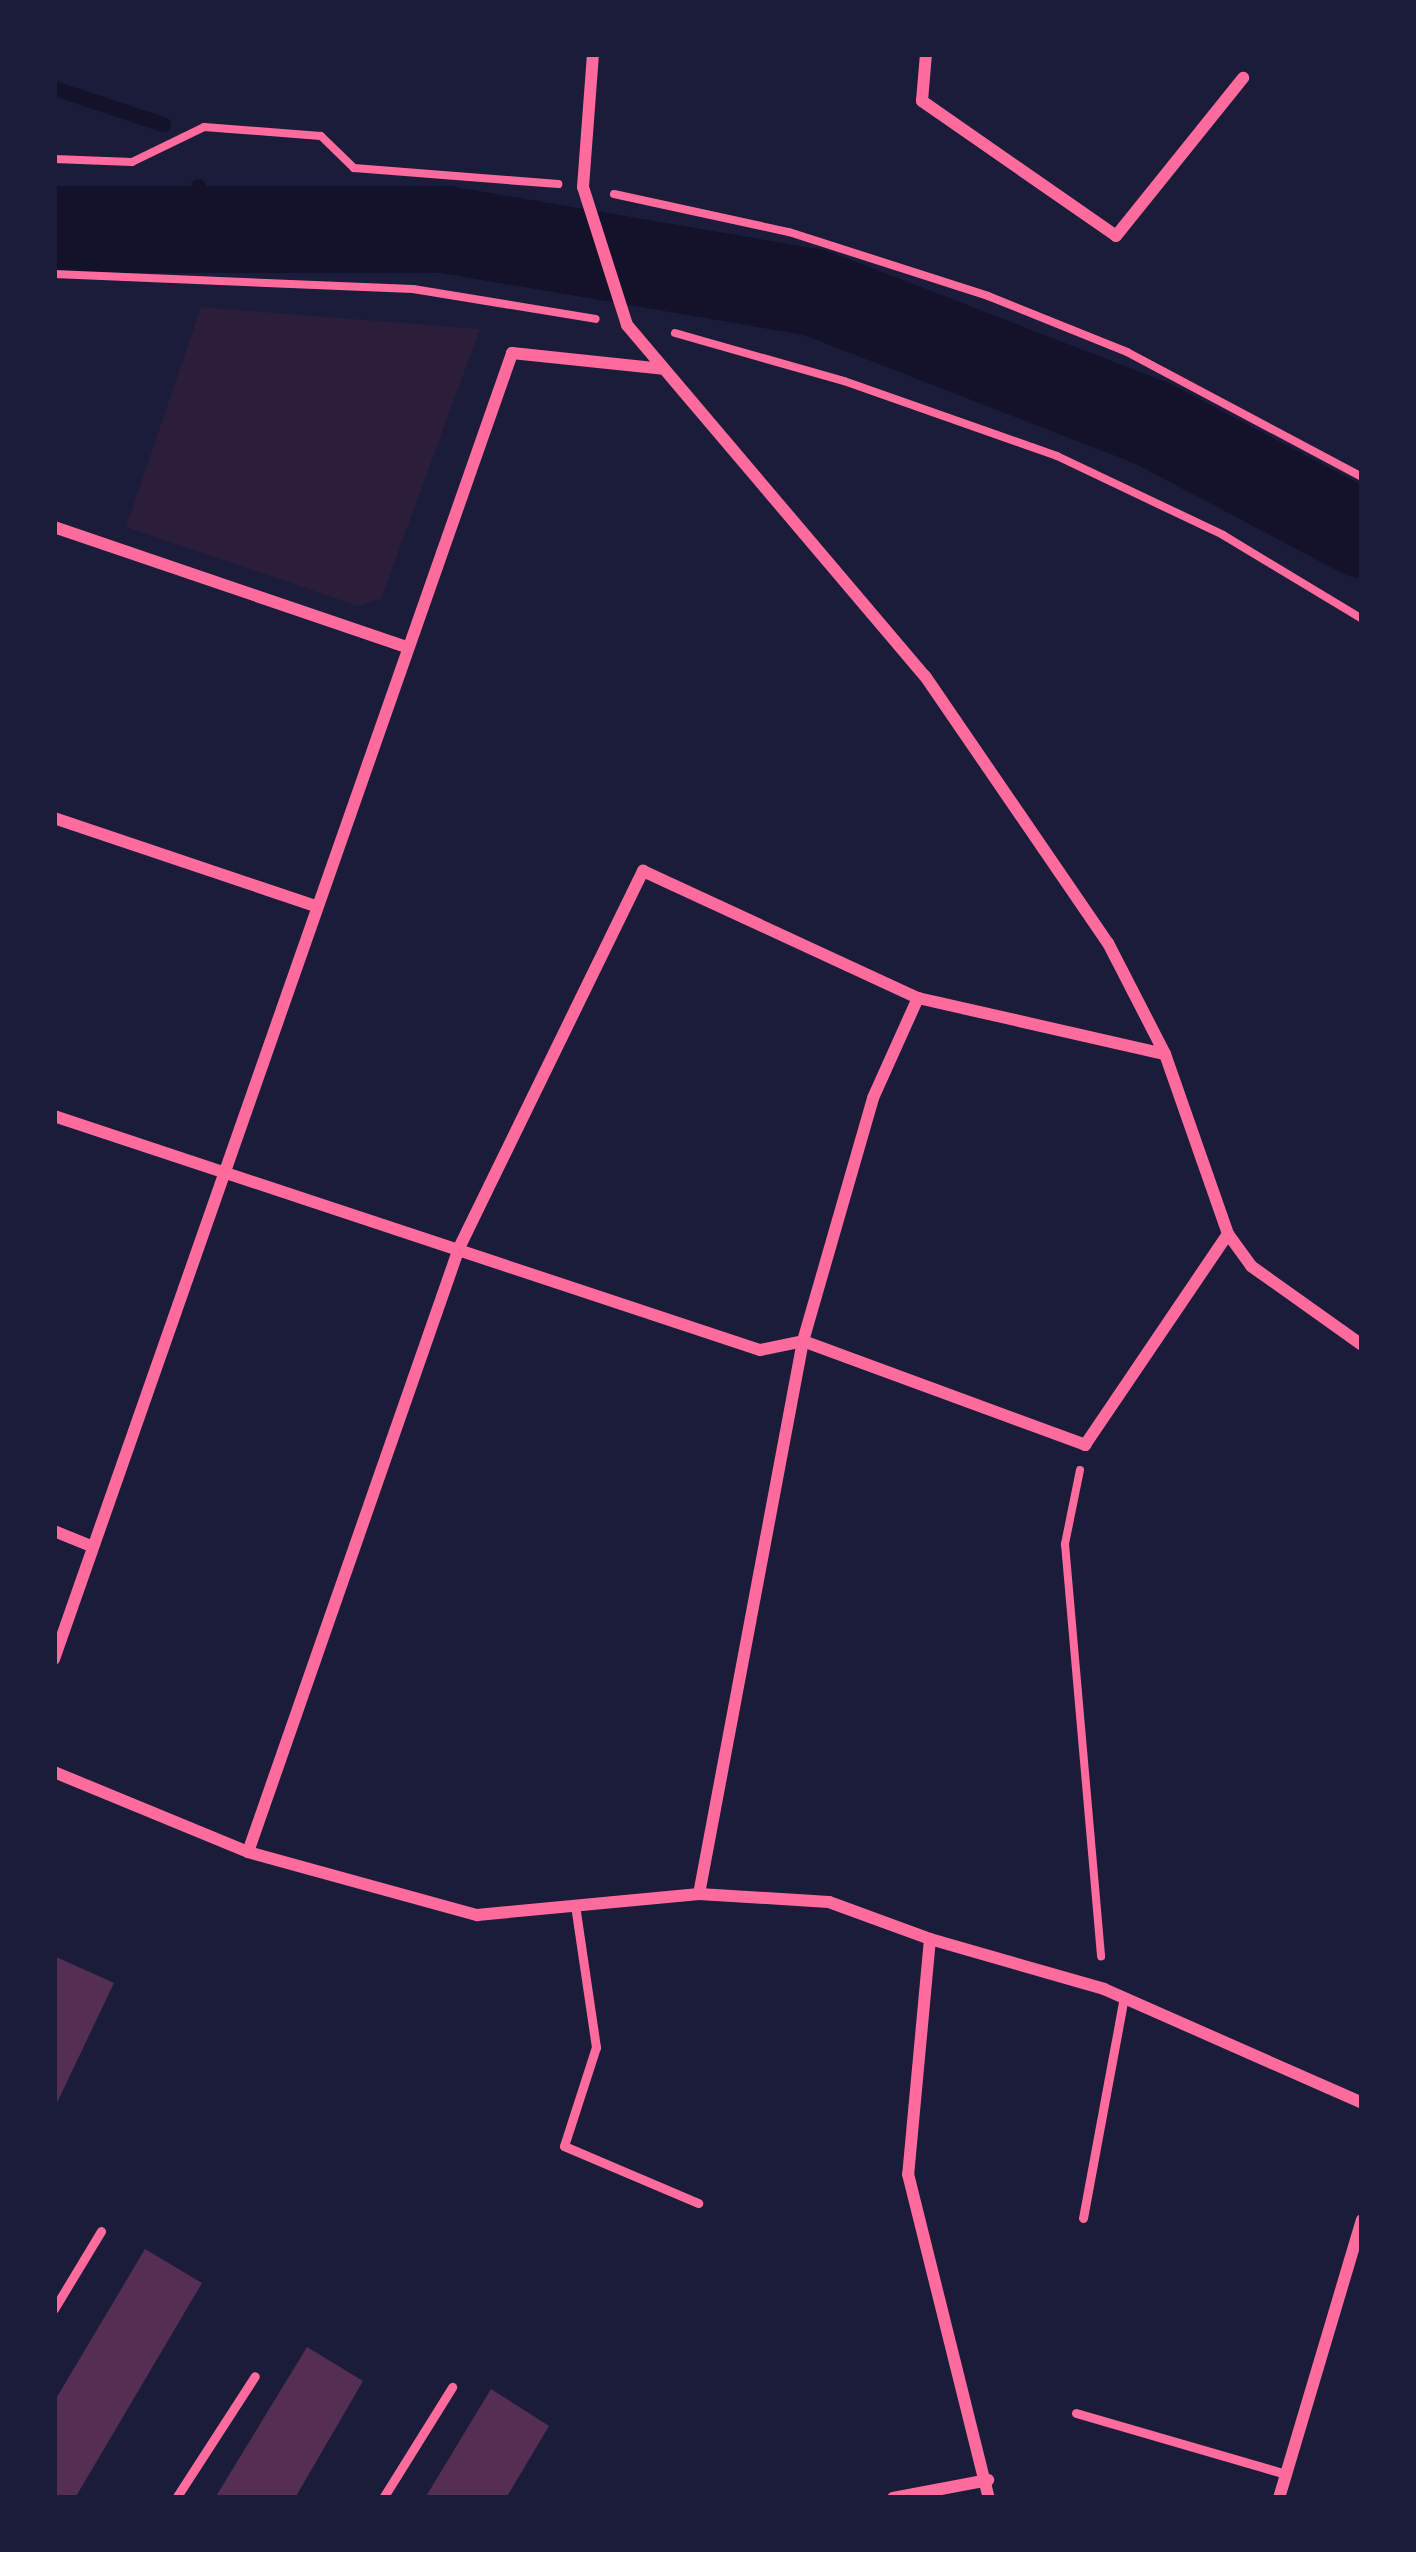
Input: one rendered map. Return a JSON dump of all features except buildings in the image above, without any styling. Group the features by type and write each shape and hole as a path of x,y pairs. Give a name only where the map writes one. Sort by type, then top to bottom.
{"street":[{"path":"593,54 585,194 627,325 829,555 974,742 1108,943 1165,1054 1228,1234 1251,1266 1362,1345"},
{"path":"926,54 922,101 1116,236 1243,78"},
{"path":"54,1659 512,353 664,369"},
{"path":"54,527 407,647"},
{"path":"54,818 315,907"},
{"path":"248,1852 459,1248 643,871 918,998 1165,1054"},
{"path":"699,1894 802,1341 873,1098 918,998"},
{"path":"54,1116 760,1350 802,1341 1085,1445 1228,1234"},
{"path":"54,1531 92,1546"},
{"path":"54,1772 248,1852 477,1915 699,1894 829,1902 930,1939 1104,1989 1362,2103"},
{"path":"930,1939 908,2174 988,2480 988,2498"},
{"path":"1280,2498 1362,2220"},
{"path":"893,2498 988,2480"}],"lane":[{"path":"575,1905 596,2048 564,2146 698,2203"},
{"path":"1083,2218 1124,1997"},
{"path":"54,2309 101,2231"},
{"path":"176,2498 255,2376"},
{"path":"383,2498 452,2387"},
{"path":"1076,2413 1286,2474"}],"path":[{"path":"54,159 132,162 204,127 321,136 354,168 585,194 789,232 988,296 1127,352 1362,477"},
{"path":"54,274 413,289 627,325 768,357 1057,456 1223,535 1362,619"},
{"path":"1085,1445 1065,1544 1104,1989"}],"shaded area":[{"path":"201,307 480,329 381,599 358,606 126,527"}],"waterway":[{"path":"54,88 163,124"},
{"path":"198,186 212,229"},
{"path":"54,229 445,229 814,292 1152,423 1362,534"}]}
